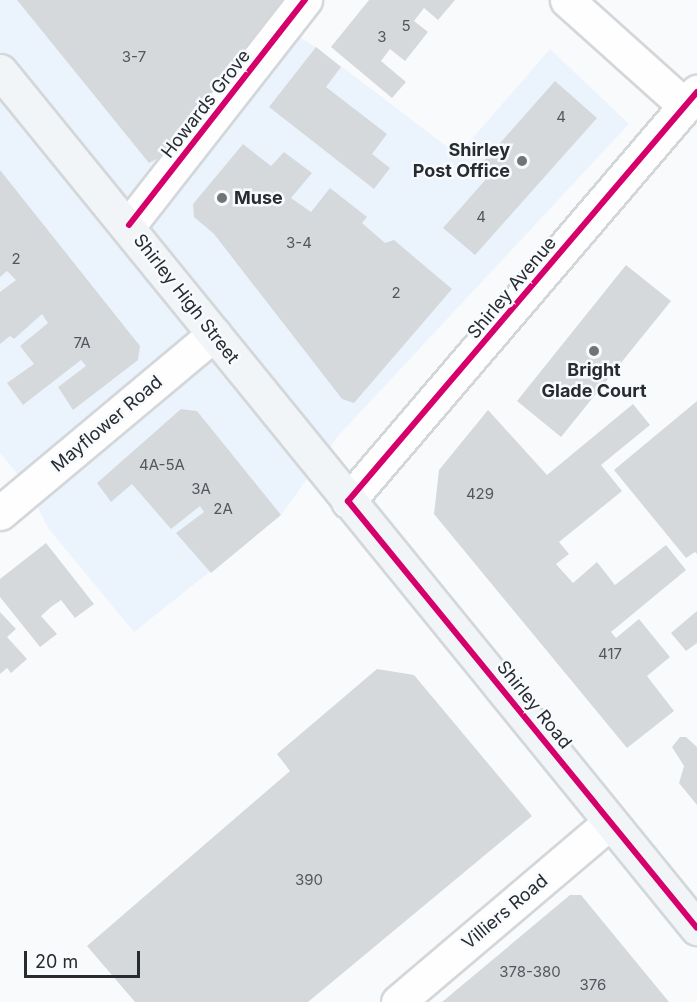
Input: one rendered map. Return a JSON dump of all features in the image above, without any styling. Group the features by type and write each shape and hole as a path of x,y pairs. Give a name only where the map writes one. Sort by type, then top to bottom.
{"main road":[{"name":"Shirley High Street","path":"0,70 129,225 348,501"},
{"name":"Shirley Road","path":"348,501 697,928"}],"street":[{"name":"Howards Grove","path":"129,225 305,0"},
{"path":"567,0 691,99"},
{"name":"Shirley Avenue","path":"348,501 691,99"},
{"name":"Mayflower Road","path":"0,513 214,334"},
{"name":"Villiers Road","path":"398,1002 610,822"}],"shaded area":[{"path":"0,0 295,0 277,24 316,47 458,155 550,49 629,124 338,436 281,515 134,632 48,528 26,484 0,453"}],"building":[{"path":"17,0 286,0 166,154 149,163"},
{"path":"369,0 455,0 438,20 424,8 414,21 428,32 405,61 390,49 381,61 406,82 392,98 331,47"},
{"path":"316,47 341,67 326,87 387,134 372,154 390,168 374,189 269,107"},
{"path":"555,81 597,118 475,255 443,228 487,178 477,169"},
{"path":"243,144 271,166 284,152 312,173 291,198 311,212 330,188 367,217 362,223 385,243 394,240 452,289 354,403 342,399 214,234 194,217 193,204"},
{"path":"0,170 140,346 138,360 73,410 58,387 86,366 81,360 23,405 7,383 34,364 20,346 48,323 42,314 14,339 10,336 0,344 0,292 16,280 7,271 0,277"},
{"name":"Bright Glade Court","path":"626,265 671,301 561,437 517,401"},
{"path":"697,401 697,554 695,552 686,558 614,470"},
{"path":"633,404 650,425 601,465 622,491 559,542 569,554 556,564 573,583 597,562 615,585 666,545 686,570 611,632 616,638 639,619 670,657 647,676 674,711 627,748 434,514 439,470 488,410 547,475"},
{"path":"181,409 197,411 281,515 211,573 176,533 204,512 200,506 171,529 132,484 111,502 97,483"},
{"path":"46,543 94,604 75,618 61,600 51,607 41,616 57,634 40,647 0,597 0,579"},
{"path":"697,611 697,643 686,651 671,633"},
{"path":"0,612 16,629 7,637 27,659 11,673 7,668 0,674"},
{"path":"377,669 414,675 532,816 308,1002 135,1002 87,946 290,771 277,754"},
{"path":"680,737 686,737 697,747 697,805 679,783 684,766 672,747"},
{"path":"570,895 581,895 669,1002 442,1002"}],"cycle path":[{"path":"129,225 305,0"},
{"path":"697,92 348,501 697,928"}],"place":[{"name":"Shirley Post Office","path":"522,161"},
{"name":"Muse","path":"222,198"},
{"name":"Bright Glade Court","path":"594,351"}]}
